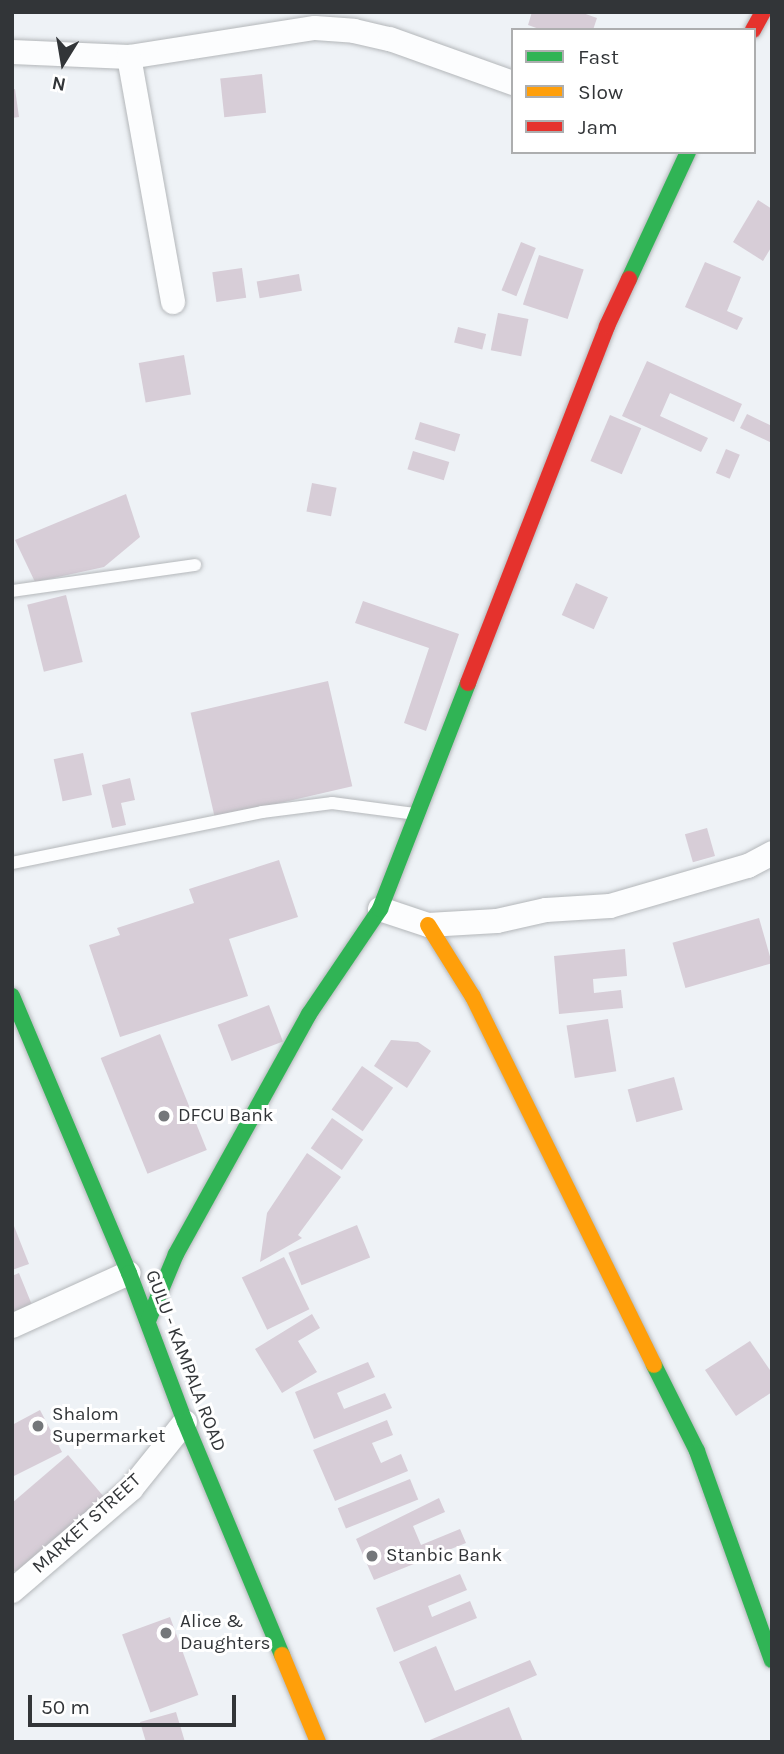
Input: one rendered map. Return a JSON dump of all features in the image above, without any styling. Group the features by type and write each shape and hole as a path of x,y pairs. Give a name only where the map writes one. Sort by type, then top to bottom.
{"street":[{"path":"754,28 762,12"},
{"path":"12,52 129,57 315,28 354,31 390,39 511,82"},
{"path":"129,57 173,302"},
{"path":"148,1321 176,1254 309,1014 380,909 607,326 687,154"},
{"path":"380,909 428,925 497,921 546,910 610,906 748,866 772,853"},
{"path":"428,925 473,997 696,1451 764,1616 772,1660"},
{"name":"GULU - KAMPALA ROAD","path":"12,996 129,1273 185,1422 318,1742"},
{"path":"12,1326 129,1273"},
{"name":"MARKET STREET","path":"12,1591 131,1489 185,1422"}],"lane":[{"path":"12,592 195,565"},
{"path":"12,863 262,812 332,803 416,814"}],"building":[{"path":"532,12 580,12 597,18 594,28 536,28 528,25"},
{"path":"262,74 266,113 224,117 220,78"},
{"path":"15,89 19,117 12,118 12,90"},
{"path":"758,200 772,209 772,246 763,261 733,242"},
{"path":"521,242 536,248 516,296 502,290"},
{"path":"539,255 584,270 568,319 523,304"},
{"path":"705,262 741,277 727,311 743,318 737,330 685,307"},
{"path":"242,268 246,298 216,302 212,272"},
{"path":"299,274 302,291 260,298 257,281"},
{"path":"498,313 528,319 521,356 491,350"},
{"path":"458,327 486,334 482,350 454,343"},
{"path":"184,355 191,394 146,402 139,363"},
{"path":"647,361 742,404 734,422 670,393 660,416 708,438 701,452 622,416"},
{"path":"747,414 772,426 772,443 740,428"},
{"path":"610,415 641,428 622,474 590,461"},
{"path":"420,422 460,434 455,451 415,439"},
{"path":"726,449 740,455 730,479 716,473"},
{"path":"413,451 449,462 444,480 407,469"},
{"path":"312,483 337,488 331,516 306,511"},
{"path":"126,494 140,537 104,567 35,582 15,540"},
{"path":"576,583 608,597 594,629 562,615"},
{"path":"66,595 83,662 44,672 27,605"},
{"path":"363,601 459,634 426,731 404,723 429,648 355,623"},
{"path":"328,681 352,786 215,818 191,713"},
{"path":"83,753 92,795 63,801 54,759"},
{"path":"130,778 135,800 121,803 126,825 112,828 102,785"},
{"path":"707,828 715,856 693,862 685,834"},
{"path":"279,860 298,917 229,939 248,996 120,1037 89,945 120,935 117,928 194,903 189,889"},
{"path":"759,918 772,963 685,988 672,943"},
{"path":"625,949 627,976 593,979 594,993 621,990 623,1008 559,1014 554,956"},
{"path":"269,1005 283,1041 232,1061 218,1025"},
{"path":"608,1019 616,1071 575,1078 567,1026"},
{"path":"160,1034 207,1150 147,1174 101,1058"},
{"path":"391,1040 418,1042 431,1051 407,1088 374,1066"},
{"path":"362,1066 393,1088 363,1131 332,1109"},
{"path":"674,1077 683,1110 636,1122 628,1089"},
{"path":"332,1118 363,1140 342,1170 311,1148"},
{"path":"307,1153 341,1177 298,1235 302,1238 260,1262 267,1213"},
{"path":"12,1221 29,1264 12,1270"},
{"path":"357,1225 370,1257 301,1285 288,1253"},
{"path":"284,1257 309,1309 267,1330 242,1278"},
{"path":"19,1273 34,1310 12,1319 12,1276"},
{"path":"312,1314 320,1328 298,1341 317,1372 282,1393 255,1349"},
{"path":"750,1341 772,1373 772,1392 736,1416 705,1370"},
{"path":"368,1362 375,1377 337,1393 344,1409 385,1393 392,1408 314,1439 295,1392"},
{"path":"40,1410 62,1452 12,1477 12,1425"},
{"path":"387,1420 393,1435 372,1443 381,1463 401,1454 408,1471 335,1501 313,1450"},
{"path":"68,1455 105,1498 17,1571 12,1571 12,1503"},
{"path":"410,1479 418,1499 346,1529 338,1508"},
{"path":"439,1498 445,1512 413,1526 421,1545 460,1529 466,1543 374,1580 356,1539"},
{"path":"460,1574 467,1590 428,1606 432,1617 470,1601 477,1618 394,1652 376,1608"},
{"path":"170,1617 198,1695 150,1712 122,1634"},
{"path":"436,1646 455,1691 530,1660 537,1675 425,1723 399,1662"},
{"path":"509,1707 523,1742 425,1742"},
{"path":"176,1712 185,1742 146,1742 140,1722"}],"traffic: fast":[{"path":"629,279 687,154"},
{"path":"148,1321 176,1254 309,1014 380,909 468,683"},
{"path":"12,996 129,1273 185,1422 282,1655"},
{"path":"654,1365 697,1451 772,1660"}],"traffic: slow":[{"path":"428,925 473,997 654,1365"},
{"path":"282,1655 318,1742"}],"traffic: jam":[{"path":"754,28 763,12"},
{"path":"468,683 607,326 629,279"}],"place":[{"name":"DFCU Bank","path":"164,1116"},
{"name":"Shalom Supermarket","path":"38,1426"},
{"name":"Stanbic Bank","path":"372,1556"},
{"name":"Alice & Daughters","path":"166,1633"}]}
